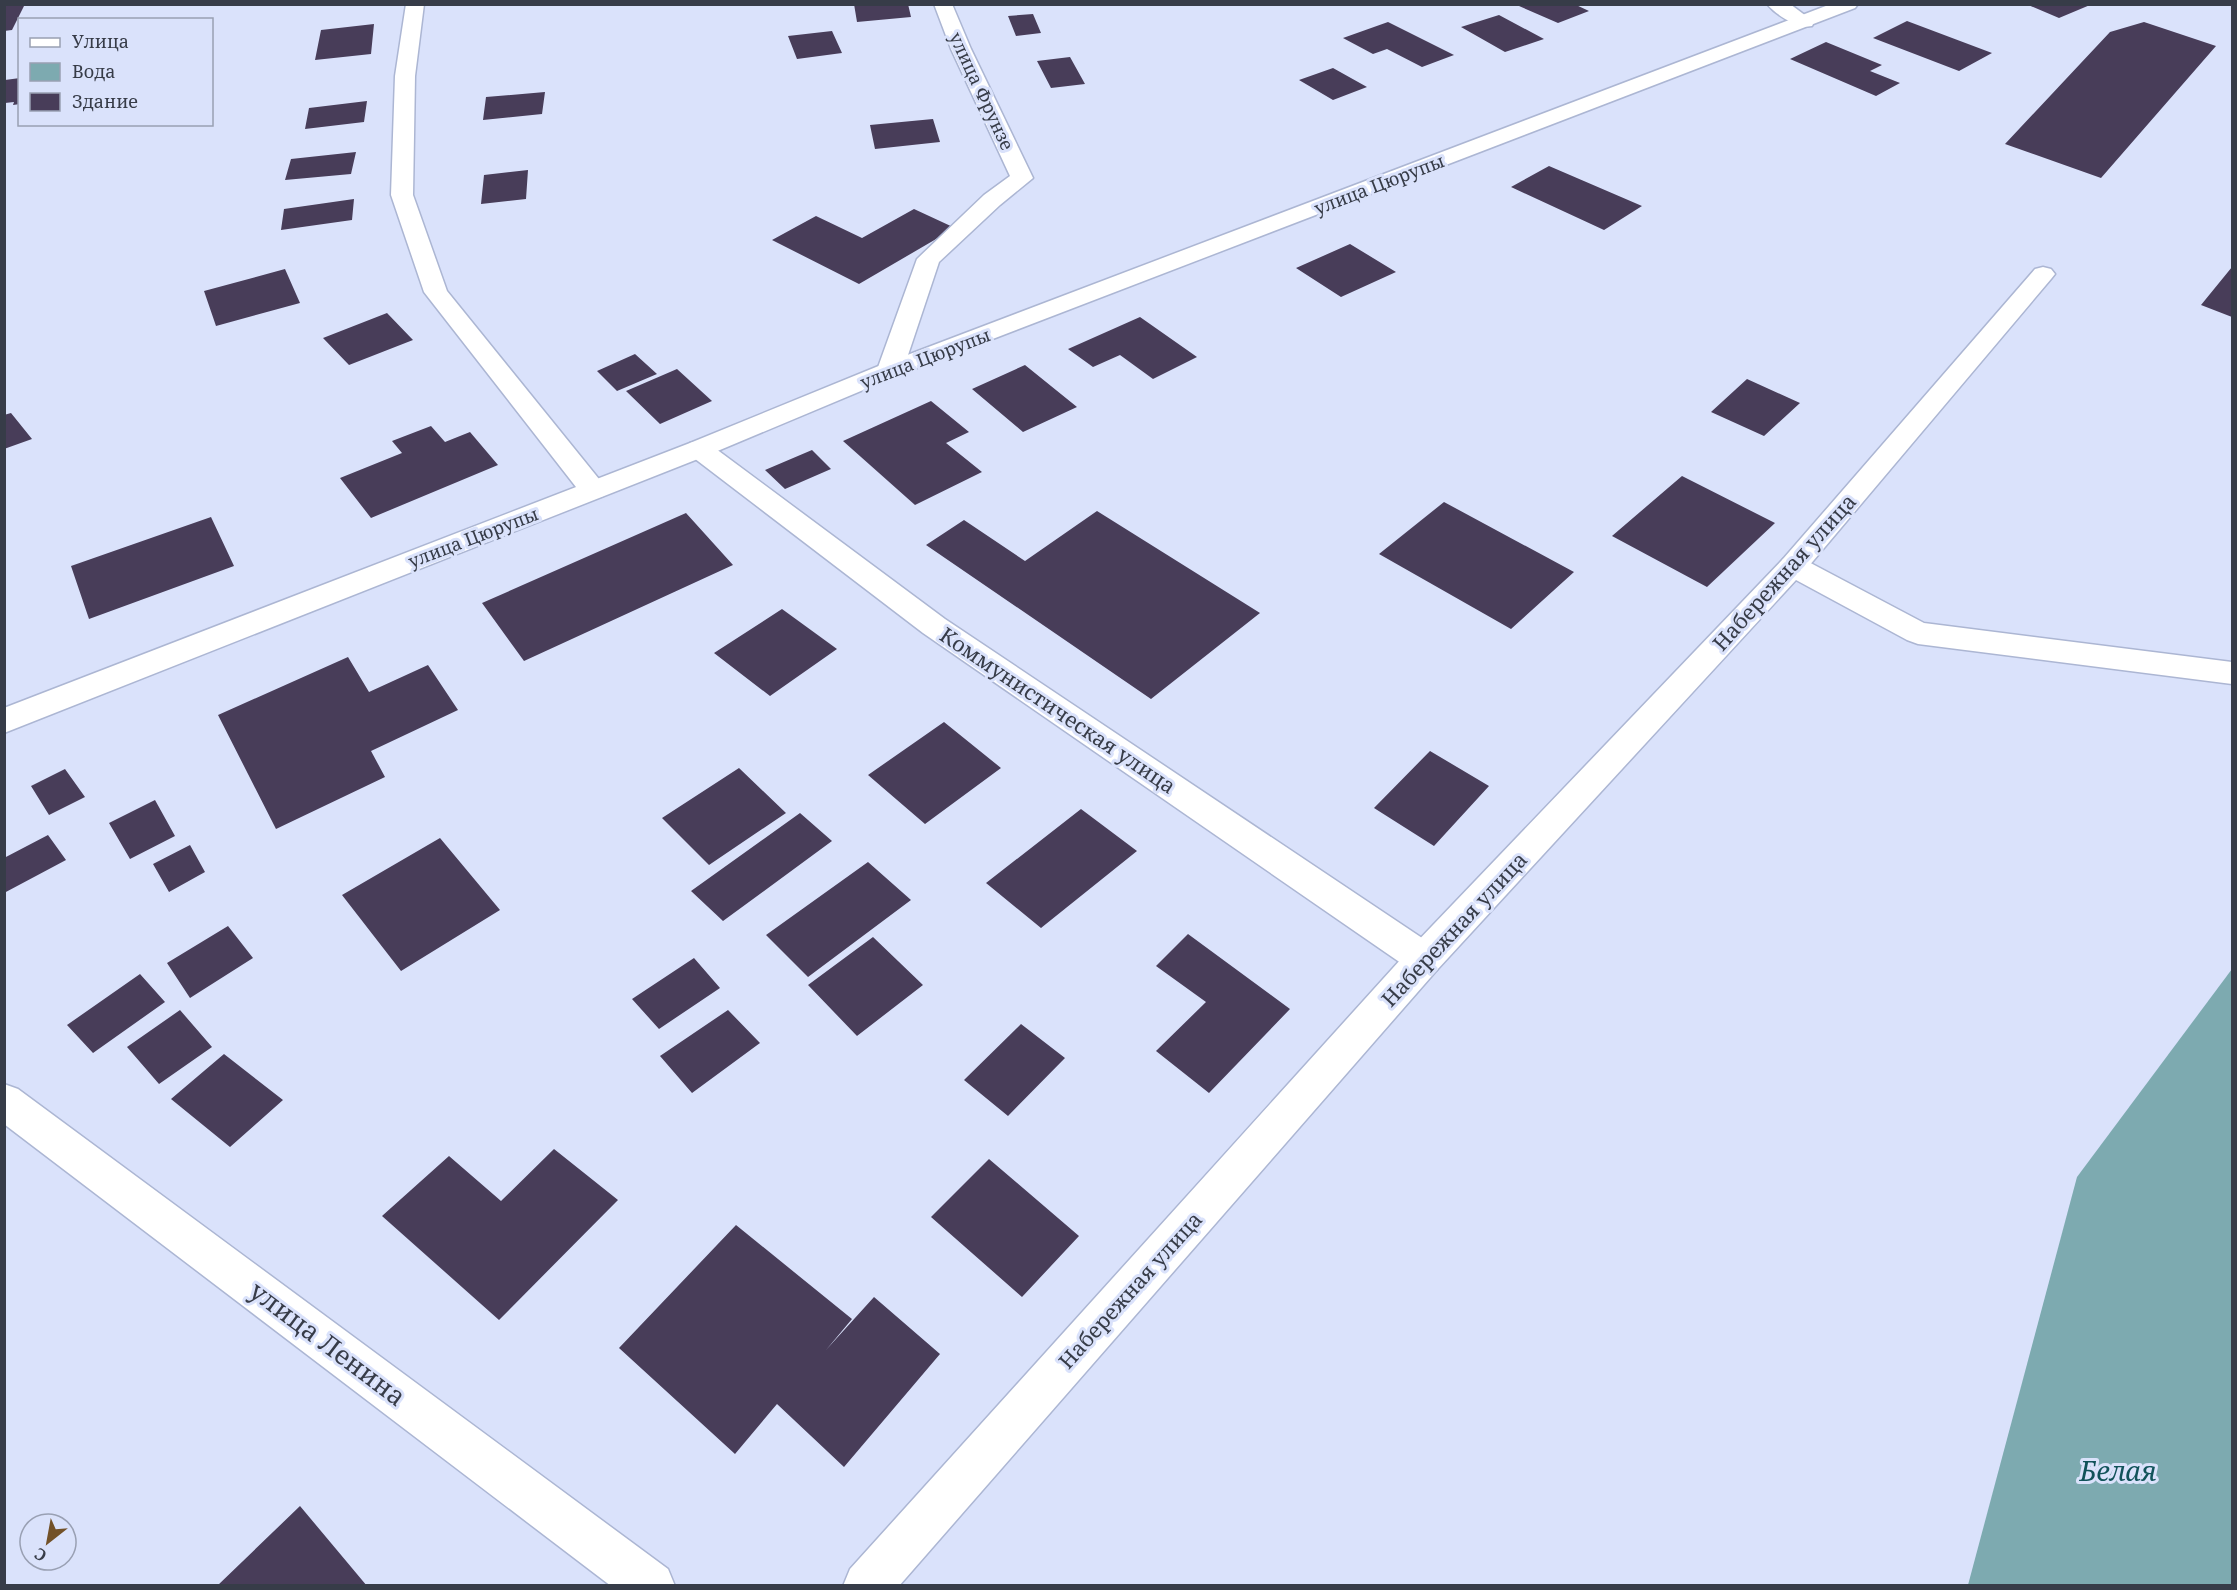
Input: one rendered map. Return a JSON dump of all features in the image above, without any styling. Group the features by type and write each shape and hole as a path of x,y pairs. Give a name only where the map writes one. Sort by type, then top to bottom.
{"main road":[{"path":"415,4 405,76 402,195 436,292 594,490"},
{"name":"улица Фрунзе","path":"890,370 928,259 992,200 1022,178 961,49 944,4"},
{"path":"1776,4 1805,22"},
{"name":"улица Цюрупы","path":"4,722 699,449 890,370 1849,4"},
{"name":"Набережная улица","path":"867,1586 1424,959 1793,566 2043,274"},
{"name":"Коммунистическая улица","path":"699,449 934,626 1424,959"},
{"path":"1793,566 1918,633 2232,673"},
{"name":"улица Ленина","path":"4,1101 651,1586"}],"water":[{"name":"Белая","path":"2232,969 2232,1585 1968,1585 2077,1177"}],"building":[{"path":"4,4 25,4 12,30 4,31"},
{"path":"854,4 908,4 911,17 857,22"},
{"path":"1523,4 1574,4 1589,11 1558,23 1519,6"},
{"path":"2026,4 2090,4 2090,5 2059,18"},
{"path":"1033,14 1041,33 1016,36 1008,16"},
{"path":"1499,15 1544,39 1505,52 1461,27"},
{"path":"1907,21 1992,53 1959,71 1873,38"},
{"path":"1388,22 1454,55 1422,67 1387,49 1373,54 1343,38"},
{"path":"2144,22 2216,46 2101,178 2005,144 2110,32"},
{"path":"374,24 371,54 315,60 321,30"},
{"path":"832,31 842,53 797,59 788,36"},
{"path":"1826,42 1882,65 1870,71 1900,83 1876,96 1790,59"},
{"path":"1070,57 1085,84 1051,88 1037,61"},
{"path":"1333,68 1367,87 1333,100 1299,80"},
{"path":"18,78 18,104 13,105 14,102 5,103 5,80"},
{"path":"545,92 542,114 483,120 486,97"},
{"path":"367,101 364,122 305,129 309,108"},
{"path":"933,119 940,142 875,149 870,125"},
{"path":"356,152 351,174 285,180 291,159"},
{"path":"1549,166 1642,206 1604,230 1511,187"},
{"path":"528,170 526,199 481,204 484,175"},
{"path":"354,199 352,220 281,230 284,209"},
{"path":"914,209 955,228 859,284 772,240 816,216 862,238"},
{"path":"1350,244 1396,272 1341,297 1296,268"},
{"path":"2232,267 2232,317 2201,305"},
{"path":"285,269 300,303 216,326 204,291"},
{"path":"387,313 413,340 349,365 323,338"},
{"path":"1140,317 1197,357 1153,379 1120,355 1093,367 1068,349"},
{"path":"635,354 657,374 617,391 597,371"},
{"path":"1025,365 1077,407 1023,432 972,389"},
{"path":"677,369 712,401 660,424 626,391"},
{"path":"1747,379 1800,403 1764,436 1711,412"},
{"path":"931,401 969,432 946,443 982,472 915,505 843,441"},
{"path":"11,413 32,439 4,449 4,415"},
{"path":"431,426 445,442 470,432 498,465 371,518 340,478 402,453 392,441"},
{"path":"812,450 831,469 785,489 765,470"},
{"path":"1682,476 1775,523 1707,587 1612,536"},
{"path":"1444,502 1574,572 1511,629 1379,554"},
{"path":"1097,511 1260,613 1151,699 926,545 964,520 1025,561"},
{"path":"686,513 733,565 524,661 482,603"},
{"path":"211,517 234,566 89,619 71,566"},
{"path":"782,609 837,649 770,696 714,653"},
{"path":"348,657 369,692 428,665 458,710 371,751 385,777 276,829 218,715"},
{"path":"944,722 1001,768 925,824 868,775"},
{"path":"1430,751 1489,786 1434,846 1374,808"},
{"path":"739,768 786,813 709,865 662,818"},
{"path":"65,769 85,797 49,815 31,786"},
{"path":"155,800 175,836 130,859 109,823"},
{"path":"1081,809 1137,851 1041,928 986,883"},
{"path":"800,813 832,841 723,921 691,891"},
{"path":"48,835 66,860 4,893 4,858"},
{"path":"440,838 500,910 401,971 342,895"},
{"path":"190,845 205,872 169,892 153,864"},
{"path":"868,862 911,900 808,977 766,935"},
{"path":"228,926 253,958 190,998 167,963"},
{"path":"1188,934 1290,1009 1209,1093 1156,1051 1206,1002 1156,966"},
{"path":"873,937 923,985 857,1036 808,985"},
{"path":"694,958 720,988 659,1029 632,999"},
{"path":"140,974 165,1002 93,1053 67,1025"},
{"path":"180,1010 212,1047 159,1084 127,1047"},
{"path":"728,1010 760,1043 692,1093 660,1056"},
{"path":"1021,1024 1065,1058 1008,1116 964,1080"},
{"path":"224,1054 283,1100 230,1147 171,1099"},
{"path":"554,1149 618,1200 499,1320 382,1216 449,1156 501,1201"},
{"path":"989,1159 1079,1236 1022,1297 931,1217"},
{"path":"736,1225 852,1319 826,1350 874,1297 940,1354 844,1467 777,1404 735,1454 619,1348"},
{"path":"300,1506 367,1586 217,1586"}]}
